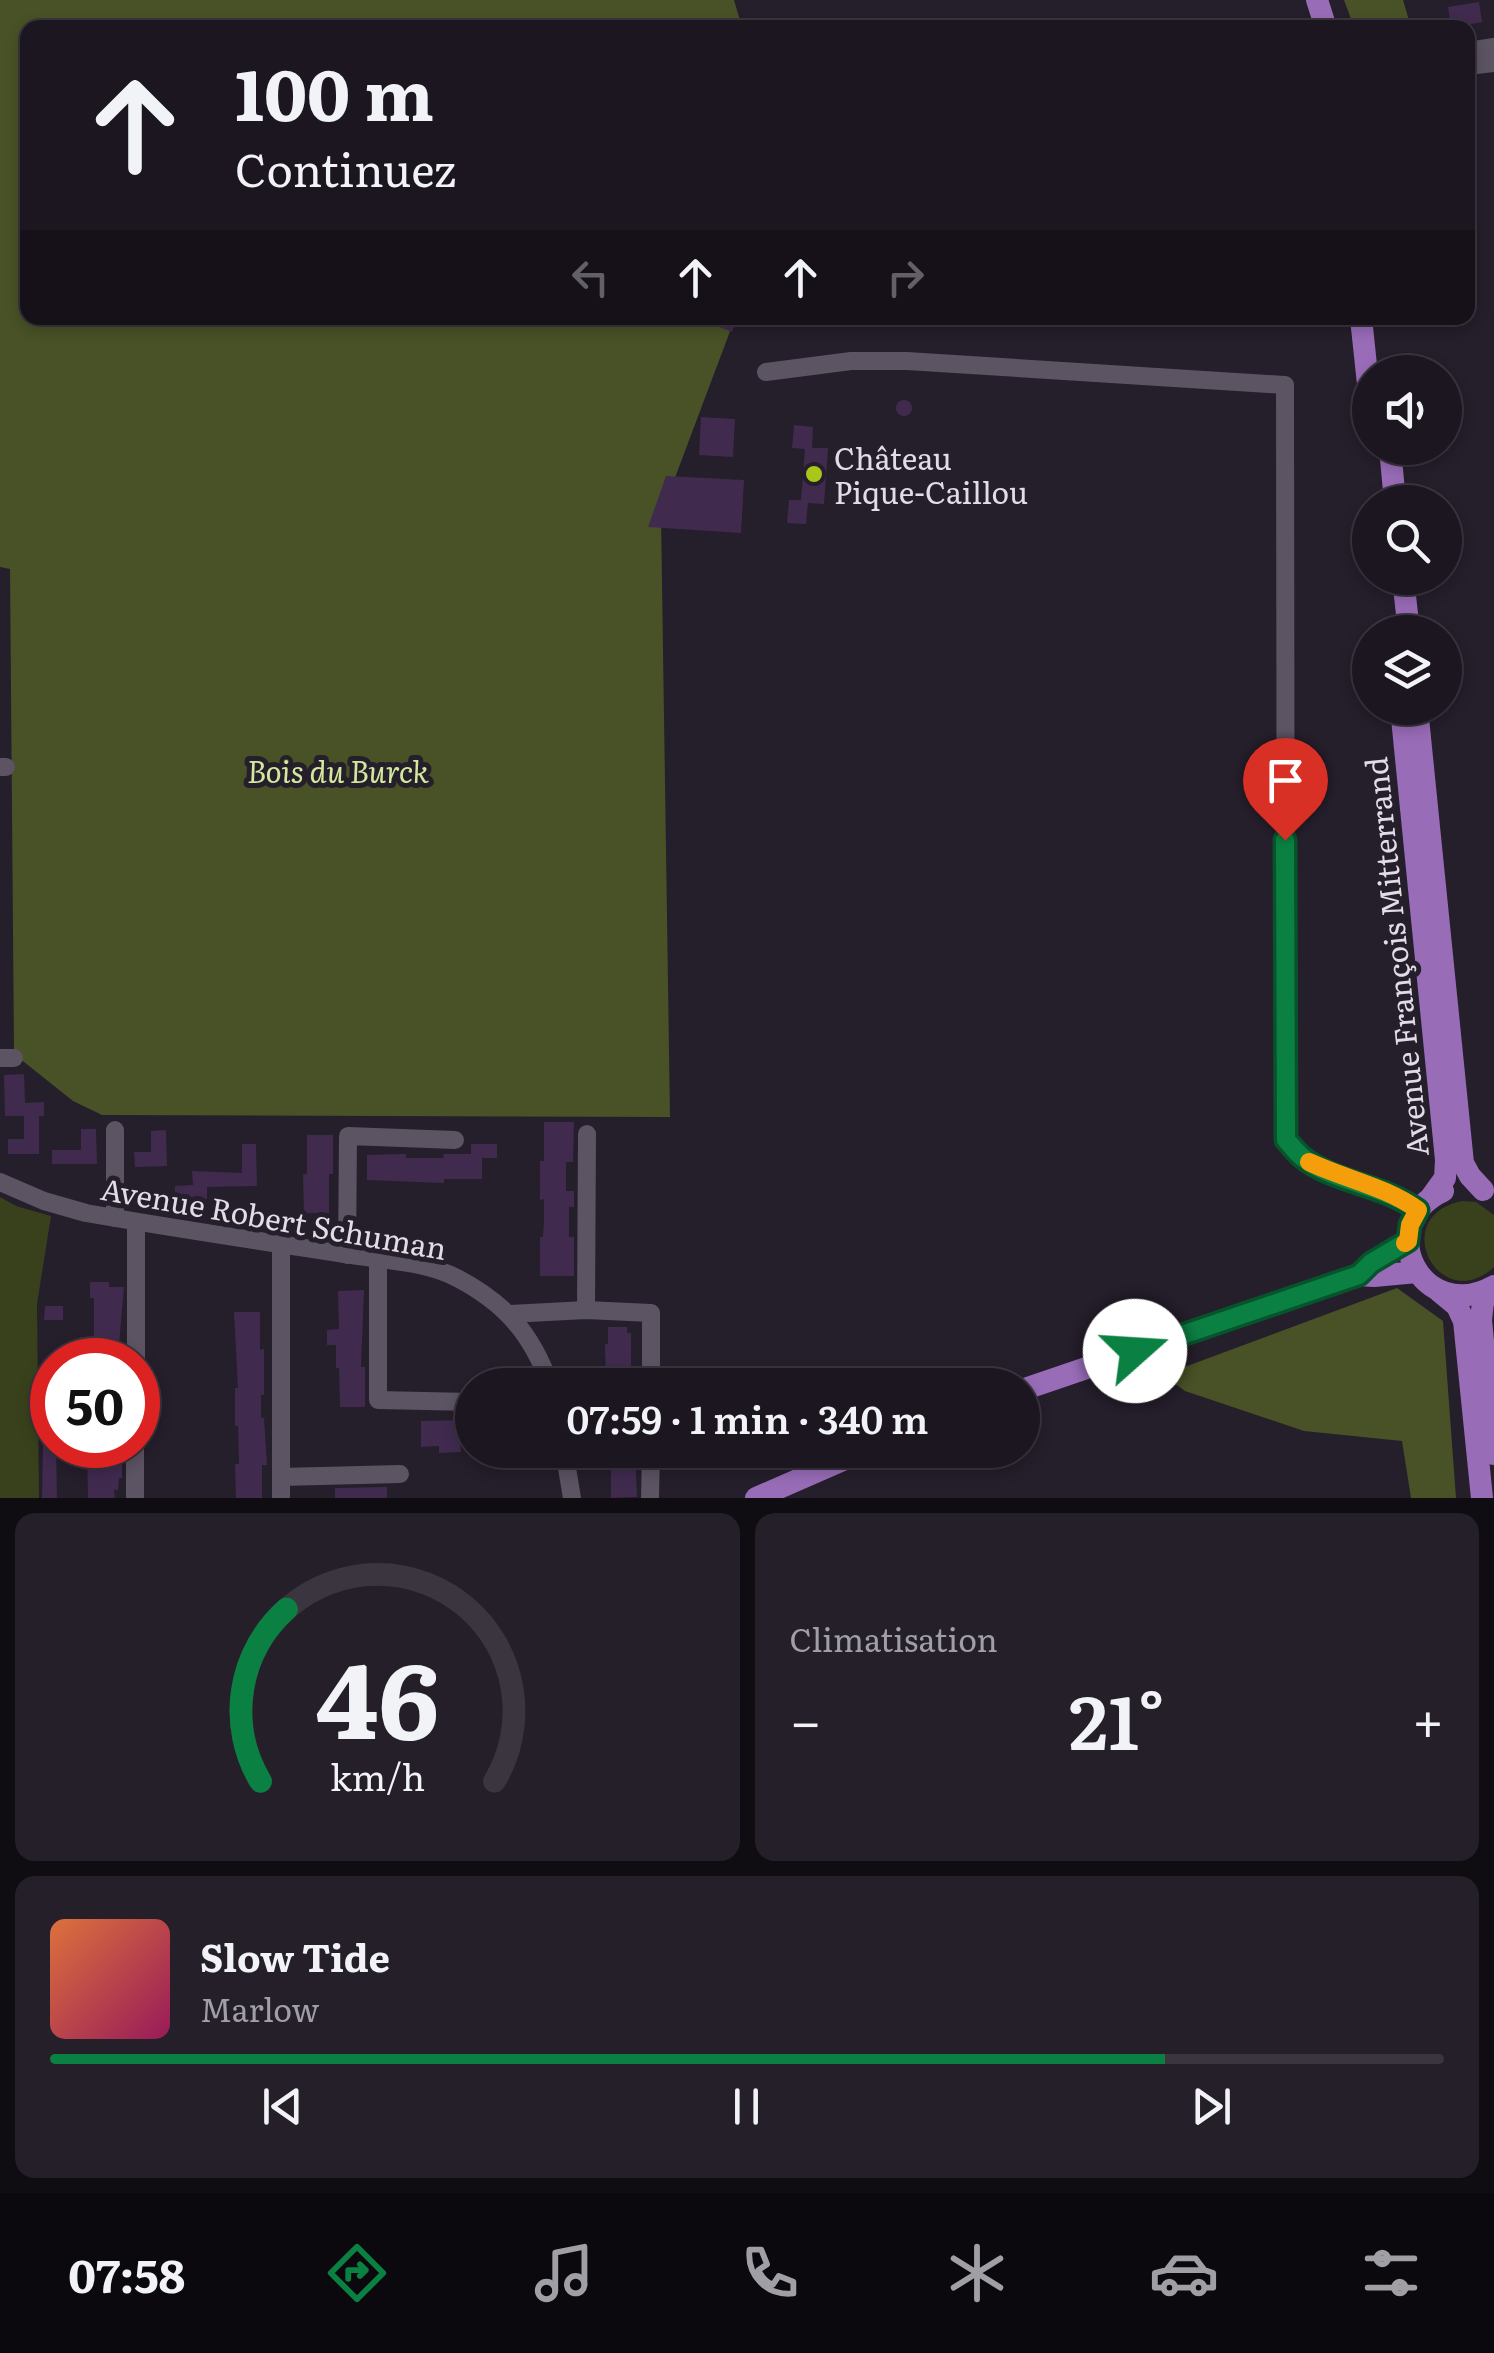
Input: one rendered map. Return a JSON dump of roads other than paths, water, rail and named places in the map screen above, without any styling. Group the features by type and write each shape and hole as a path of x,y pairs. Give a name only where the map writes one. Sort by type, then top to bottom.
{"main road":[{"path":"1362,325 1365,355"},
{"path":"1377,325 1380,355"},
{"name":"Avenue François Mitterrand","path":"1403,725 1446,1160 1444,1178 1410,1225 1408,1241"},
{"name":"Avenue François Mitterrand","path":"1418,725 1463,1163 1489,1194"},
{"path":"1425,1203 1448,1189 1466,1186 1489,1194"},
{"path":"1359,1275 1371,1263 1408,1241 1417,1272 1457,1306 1464,1321 1482,1498"},
{"path":"1040,1384 1359,1275 1417,1272"},
{"path":"1440,1292 1476,1295 1493,1287"},
{"path":"1493,1287 1483,1302 1480,1320 1494,1454"},
{"path":"756,1498 825,1468"}],"street":[{"path":"766,372 851,361 907,361 1285,386 1286,1140 1303,1158 1331,1172 1425,1203"},
{"path":"114,1218 115,1130"},
{"path":"586,1310 587,1134"},
{"path":"347,1255 348,1136 455,1140"},
{"name":"Avenue Robert Schuman","path":"0,1182 44,1201 114,1218 378,1259 454,1276 510,1314 544,1368"},
{"path":"136,1222 136,1338"},
{"path":"281,1244 281,1498"},
{"path":"378,1259 378,1400 455,1402"},
{"path":"510,1314 586,1310 651,1313 651,1368"},
{"path":"135,1468 135,1498"},
{"path":"567,1468 572,1498"},
{"path":"650,1468 650,1498"},
{"path":"281,1477 400,1474"}],"place":[{"name":"Château Pique-Caillou","path":"814,474"}],"park label":[{"name":"Bois du Burck","path":"338,770"}]}
